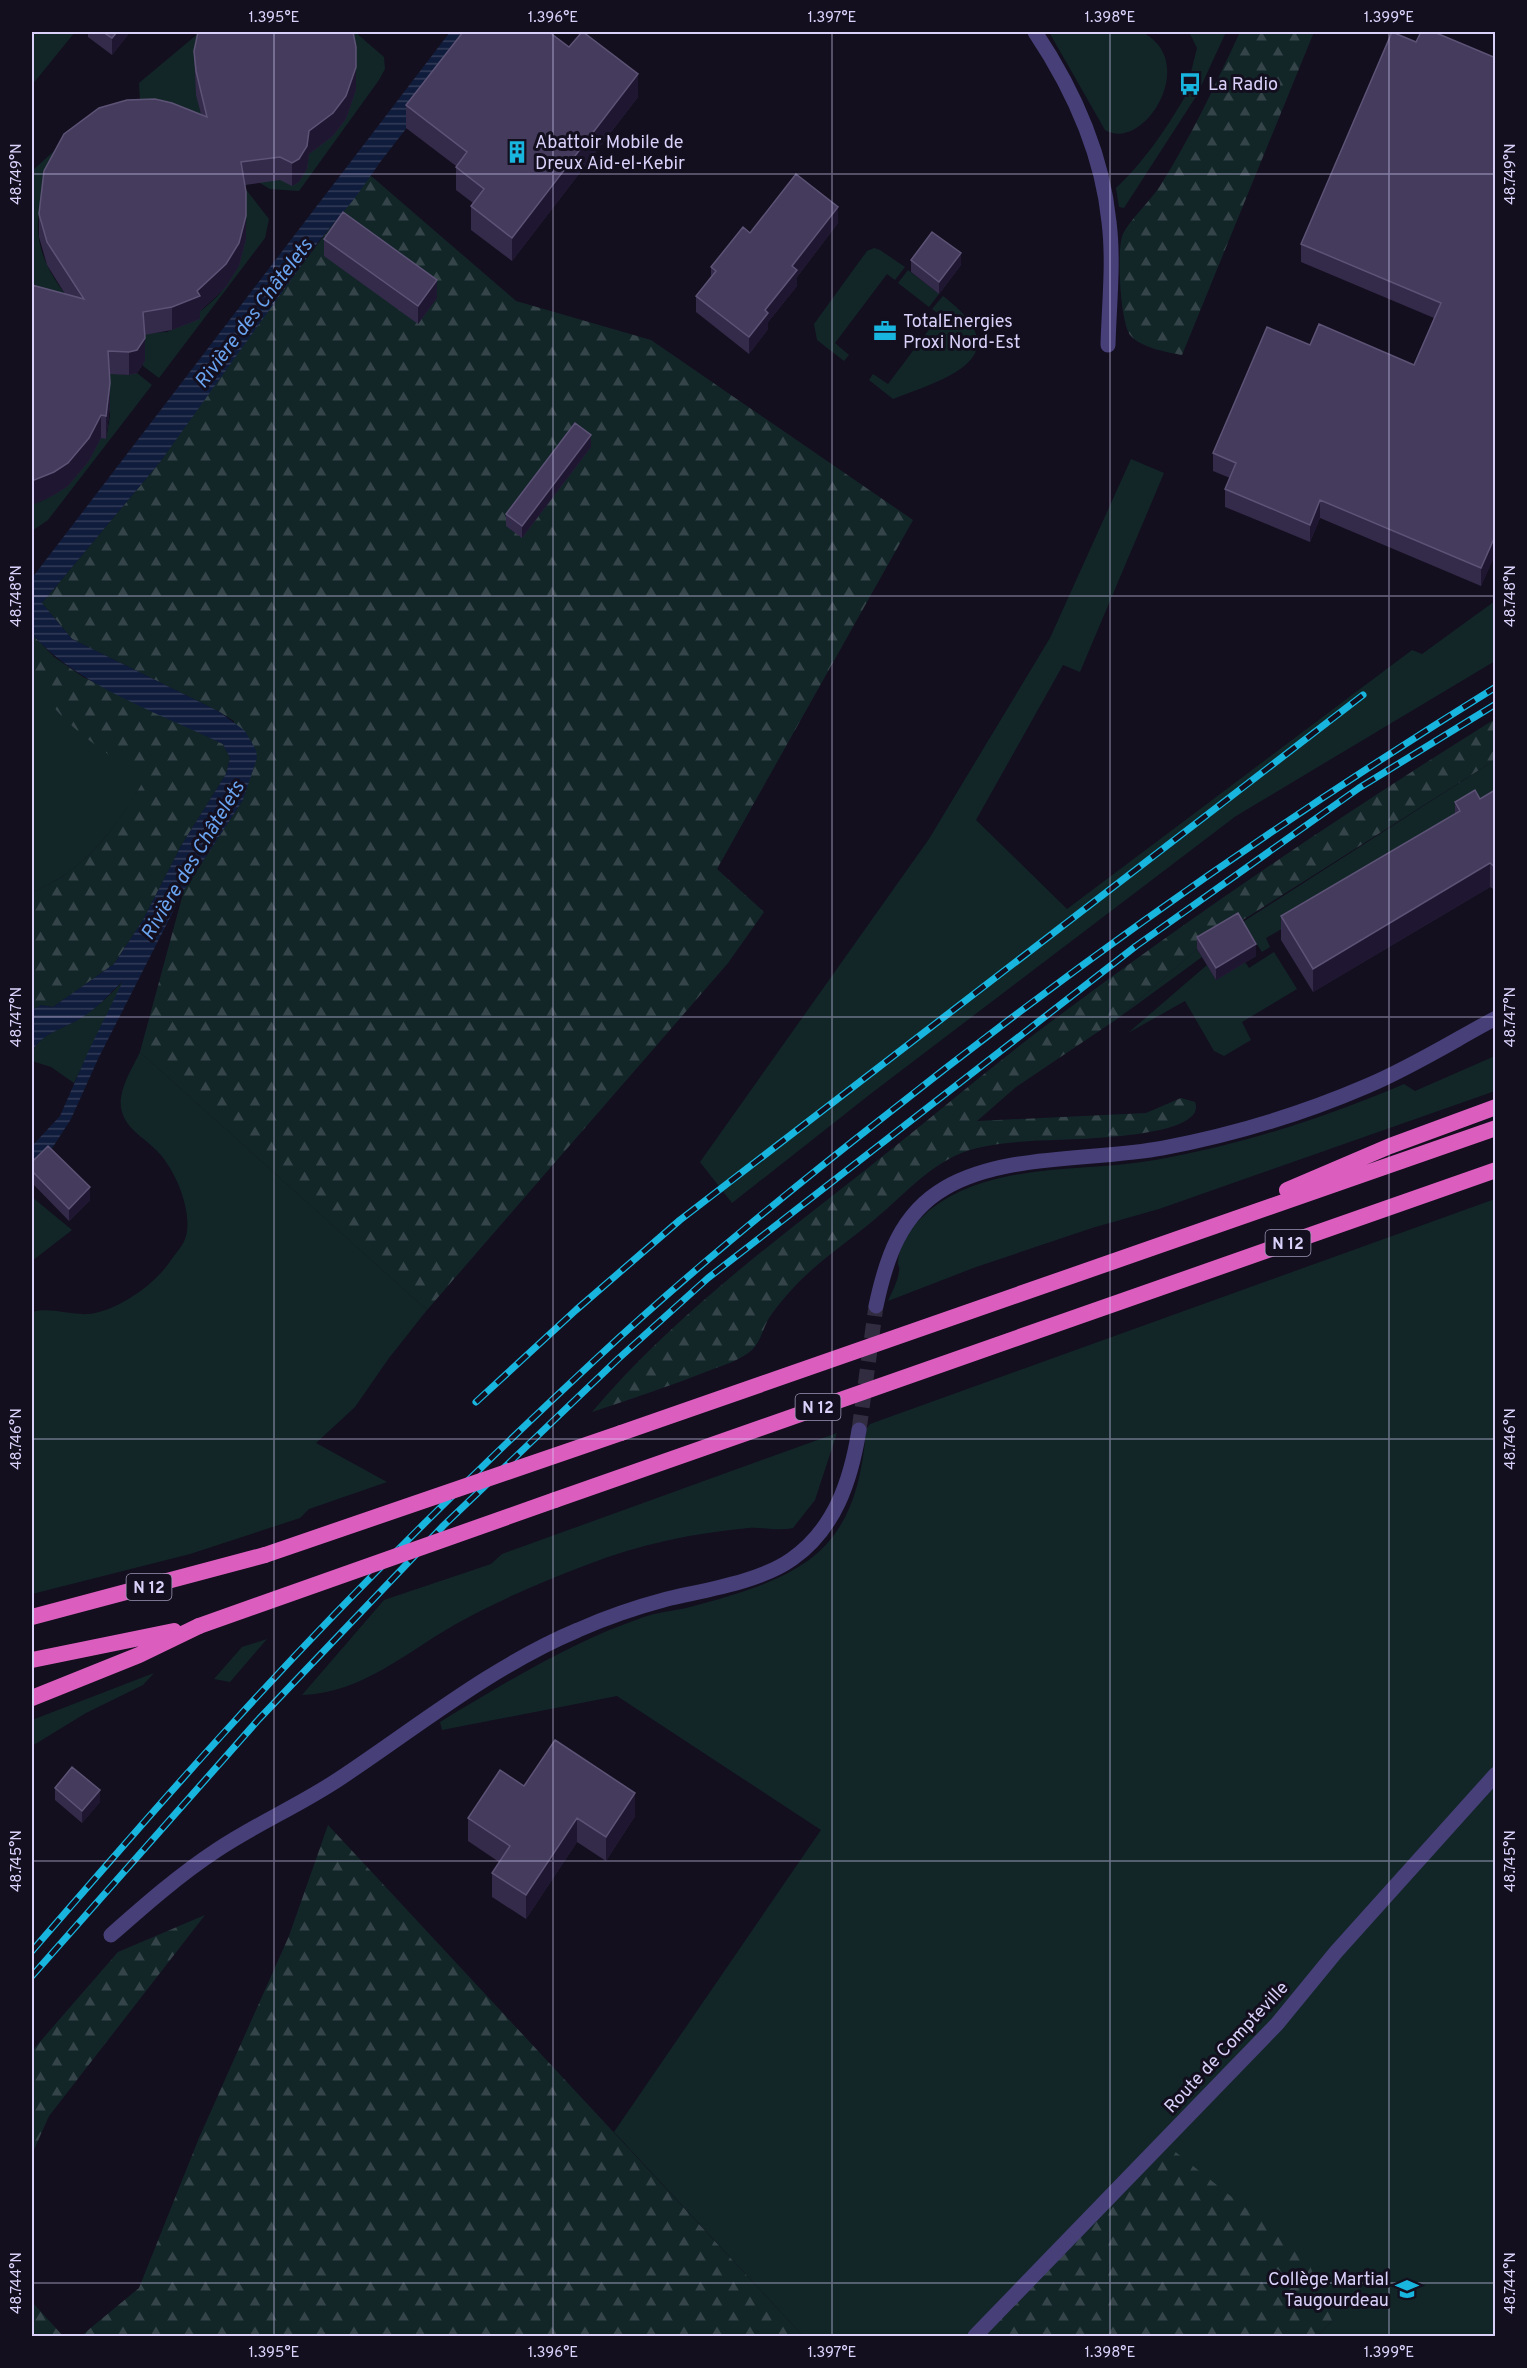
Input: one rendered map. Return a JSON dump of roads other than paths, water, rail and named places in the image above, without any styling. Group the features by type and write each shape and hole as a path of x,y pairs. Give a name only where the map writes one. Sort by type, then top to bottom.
{"highway":[{"path":"1160,1245 1390,1146 1496,1107"},
{"name":"N 12","path":"32,1617 265,1556 1496,1128"},
{"name":"N 12","path":"32,1660 199,1626 1496,1170"},
{"path":"32,1698 139,1655 199,1626"}],"street":[{"path":"1035,32 1086,125 1103,179 1111,245 1108,345"},
{"path":"876,1306 884,1269 900,1232 925,1203 944,1189 966,1178 987,1171 1040,1162 1161,1148 1257,1124 1313,1107 1368,1086 1496,1018"},
{"path":"111,1935 156,1896 218,1849 328,1787 497,1674 542,1647 619,1614 732,1583 790,1561 820,1534 833,1515 851,1473 859,1430"},
{"name":"Route de Compteville","path":"975,2337 1278,2024 1336,1952 1496,1774"}],"water":[{"name":"Rivière des Châtelets","path":"450,32 481,32 355,198 319,241 160,462 42,603 72,639 218,711 245,731 256,750 257,758 243,800 184,890 98,1059 71,1119 49,1153 32,1162 32,1146 60,1116 123,981 93,1010 41,1040 32,1052 32,1010 41,1005 53,1007 114,964 143,920 181,846 226,774 230,758 223,744 96,684 51,652 32,634 32,578"}],"tunnel":[{"path":"859,1430 876,1306"}],"railway":[{"path":"32,1951 207,1752 365,1583 550,1402 631,1326 701,1265 808,1176 955,1061 1105,949 1337,788 1496,687"},
{"path":"476,1402 576,1310 680,1220 1363,695"},
{"path":"32,1976 259,1719 443,1526 618,1359 708,1278 1136,946 1359,788 1496,704"}],"place":[{"name":"La Radio","path":"1190,84"},
{"name":"Abattoir Mobile de Dreux Aid-el-Kebir","path":"517,152"},
{"name":"TotalEnergies Proxi Nord-Est","path":"885,331"},
{"name":"Collège Martial Taugourdeau","path":"1407,2289"}]}
